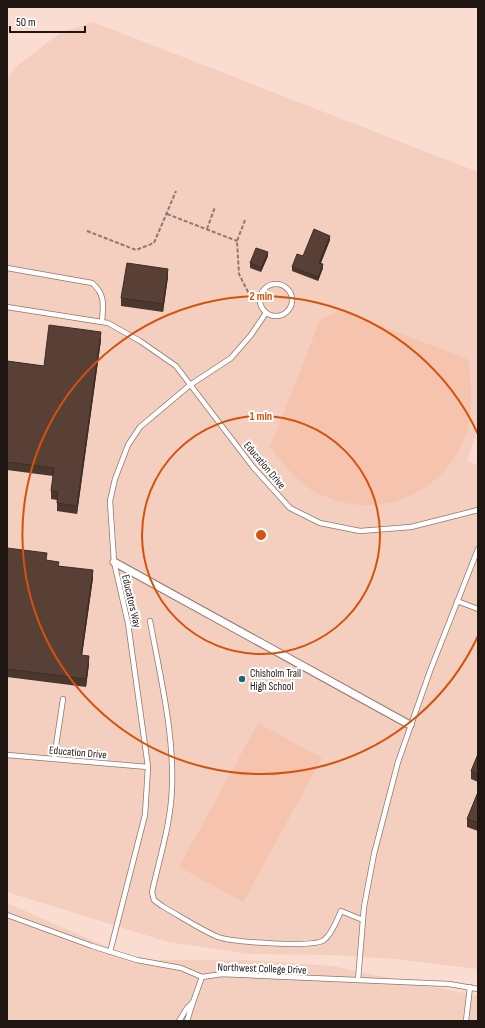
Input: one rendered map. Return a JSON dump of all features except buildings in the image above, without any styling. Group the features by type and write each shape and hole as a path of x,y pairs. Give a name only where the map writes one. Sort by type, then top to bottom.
{"street":[{"path":"114,562 410,726"}],"lane":[{"path":"7,268 92,282 100,290 103,298 102,322"},
{"path":"279,284 288,290 292,299 290,309 281,316 266,313 260,304 261,293 269,286 279,284"},
{"name":"Education Drive","path":"7,307 108,323 140,341 176,366 253,467 290,508 320,523 360,531 411,527 478,510"},
{"name":"Educators Way","path":"110,952 145,815 148,767 128,623 114,562 110,501 115,479 123,457 140,427 190,385 231,358 251,335 266,313"},
{"path":"358,980 363,920 374,854 398,762 410,726 478,549"},
{"path":"458,601 478,609"},
{"path":"150,621 166,710 172,785 166,840 152,892 156,903 217,936 240,940 288,944 318,943 326,939 341,911 363,920"},
{"path":"54,759 63,699"},
{"name":"Education Drive","path":"7,755 148,767"},
{"name":"Northwest College Drive","path":"7,915 110,952 137,960 182,968 202,977 222,974 449,984 478,989"},
{"path":"187,1021 202,977"},
{"path":"466,1021 470,987"},
{"path":"179,1021 186,1008 194,1002"}],"path":[{"path":"87,231 136,250 154,243 176,191"},
{"path":"207,229 215,207"},
{"path":"167,214 237,241"},
{"path":"245,220 237,241 240,278 251,298 260,304"}],"shaded area":[{"name":"Chisholm Trail High School","path":"93,22 478,172 478,430 467,461 478,465 478,969 394,959 332,955 250,954 168,942 7,892 7,78 18,65 60,33"},
{"path":"341,310 469,360 471,400 469,424 463,441 453,459 441,475 425,487 408,497 389,503 369,505 349,504 316,493 295,476 270,447 320,320"},
{"path":"258,723 322,758 243,902 179,867"},
{"path":"7,903 137,960 246,960 332,966 478,996 478,1021 7,1021"}],"place":[{"name":"Chisholm Trail High School","path":"242,679"}]}
